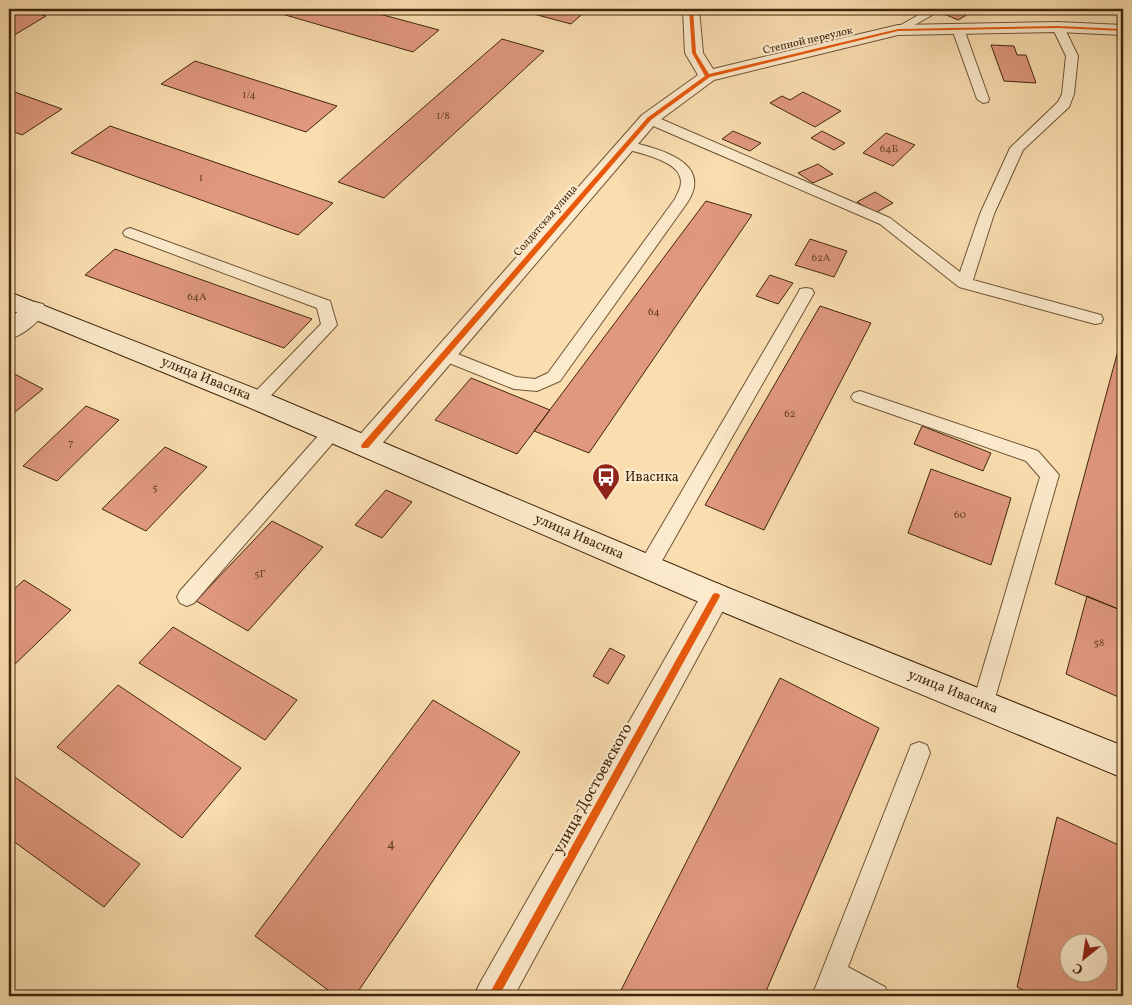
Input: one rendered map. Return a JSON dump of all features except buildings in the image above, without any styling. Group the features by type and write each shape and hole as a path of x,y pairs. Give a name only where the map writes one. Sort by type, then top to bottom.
{"street":[{"path":"691,9 694,53 708,76"},
{"name":"Степной переулок","path":"708,76 898,30 1058,27 1123,30"},
{"name":"Солдатская улица","path":"364,446 649,119 708,76"},
{"name":"улица Ивасика","path":"9,300 257,400 716,596 1123,762"},
{"path":"9,331 35,310"},
{"name":"улица Достоевского","path":"493,996 716,596"}],"lane":[{"path":"898,30 937,9"},
{"path":"964,283 987,214 1017,148 1064,104 1068,94 1072,56 1058,27"},
{"path":"958,29 983,99"},
{"path":"649,119 885,221 964,283 1095,320"},
{"path":"445,355 514,382 537,385 554,377 682,200 688,184 684,169 669,158 626,145"},
{"path":"130,233 324,305 329,326 257,400"},
{"path":"648,567 806,292"},
{"path":"860,397 1032,456 1050,475 983,705"},
{"path":"187,597 332,432"},
{"path":"876,996 829,985 919,753"}],"cycle path":[{"path":"365,446 649,119 708,76 694,53 691,9"},
{"path":"708,76 898,30 1058,27 1123,30"},
{"path":"493,996 716,596"}],"place":[{"name":"Ивасика","path":"606,501"}]}
